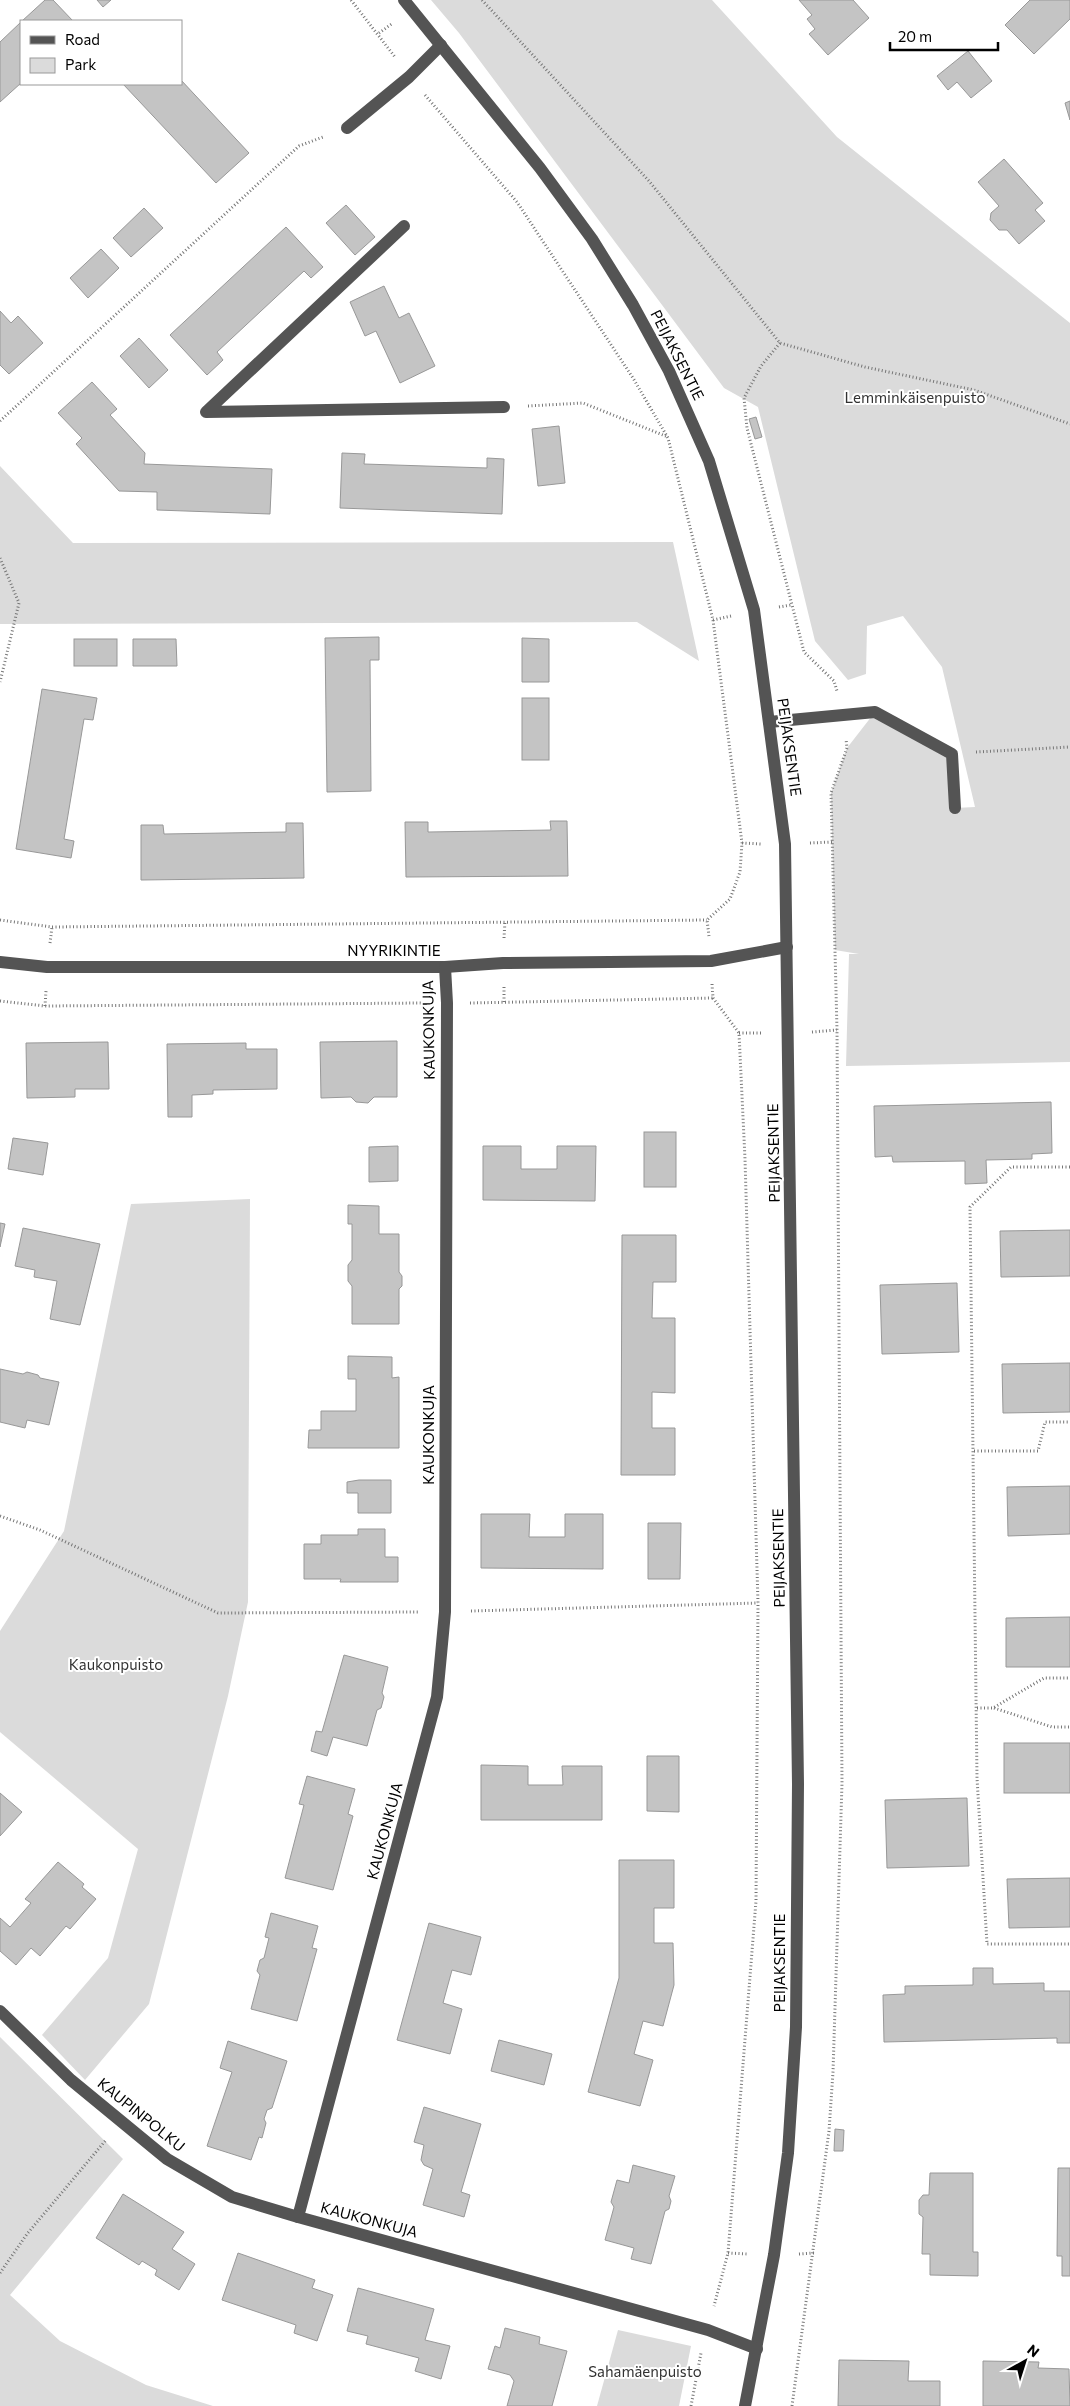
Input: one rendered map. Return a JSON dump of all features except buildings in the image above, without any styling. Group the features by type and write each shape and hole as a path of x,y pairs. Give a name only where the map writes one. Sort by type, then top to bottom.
{"street":[{"name":"PEIJAKSENTIE","path":"404,0 540,168 592,239 633,305 669,371 709,461 754,610 785,844 798,1784 796,2027 788,2153 774,2256 746,2406"},
{"path":"347,128 409,77 441,45"},
{"path":"404,226 206,412 504,407"},
{"path":"769,722 875,712 952,754 955,808"},
{"name":"NYYRIKINTIE","path":"0,962 47,967 445,967 503,963 711,961 787,947"},
{"name":"KAUKONKUJA","path":"445,967 447,1003 445,1612 437,1697 298,2218 708,2330 757,2348"},
{"name":"KAUPINPOLKU","path":"4,2016 71,2080 167,2159 232,2197 298,2218"}],"path":[{"path":"0,920 52,928 707,920 730,899 740,872 742,843 713,620 668,438 633,378 517,202 409,77 379,33 351,0"},
{"path":"482,0 649,181 780,344 866,367 974,390 1070,424"},
{"path":"0,421 299,146 347,128"},
{"path":"780,344 761,366 744,398 747,428 804,652 834,680 847,748 831,793 837,1040 841,1802 829,2131 792,2406"},
{"path":"504,407 583,403 668,438"},
{"path":"0,558 19,603 0,682"},
{"path":"952,754 1070,747"},
{"path":"691,2406 728,2253 756,1901 758,1602 745,1159 739,1033 713,998 707,920"},
{"path":"0,1001 45,1006 447,1003 713,998"},
{"path":"1070,1167 1011,1168 970,1207 977,1778 987,1944 1070,1944"},
{"path":"974,1451 1038,1451 1045,1422 1070,1422"},
{"path":"0,1516 40,1530 218,1613 445,1612 758,1602"},
{"path":"993,1708 1044,1678 1070,1678"},
{"path":"977,1708 993,1708 1052,1727 1070,1727"},
{"path":"0,2272 26,2234 122,2121"}],"green space":[{"name":"Lemminkäisenpuisto","path":"431,0 712,0 837,137 1070,323 1070,1062 846,1066 849,954 859,954 835,950 831,793 847,748 875,712 952,754 955,808 975,807 942,667 903,616 867,626 866,674 848,680 815,641 758,407 724,388 459,33"},
{"path":"0,466 73,543 673,542 699,661 637,622 0,624"},
{"name":"Kaukonpuisto","path":"250,1199 248,1602 228,1696 149,2004 85,2080 42,2035 108,1958 138,1849 0,1732 0,1631 64,1531 131,1204"},
{"path":"0,2037 123,2159 10,2295 60,2341 146,2385 213,2406 0,2406"},
{"name":"Sahamäenpuisto","path":"618,2330 691,2346 679,2406 597,2406"}]}
